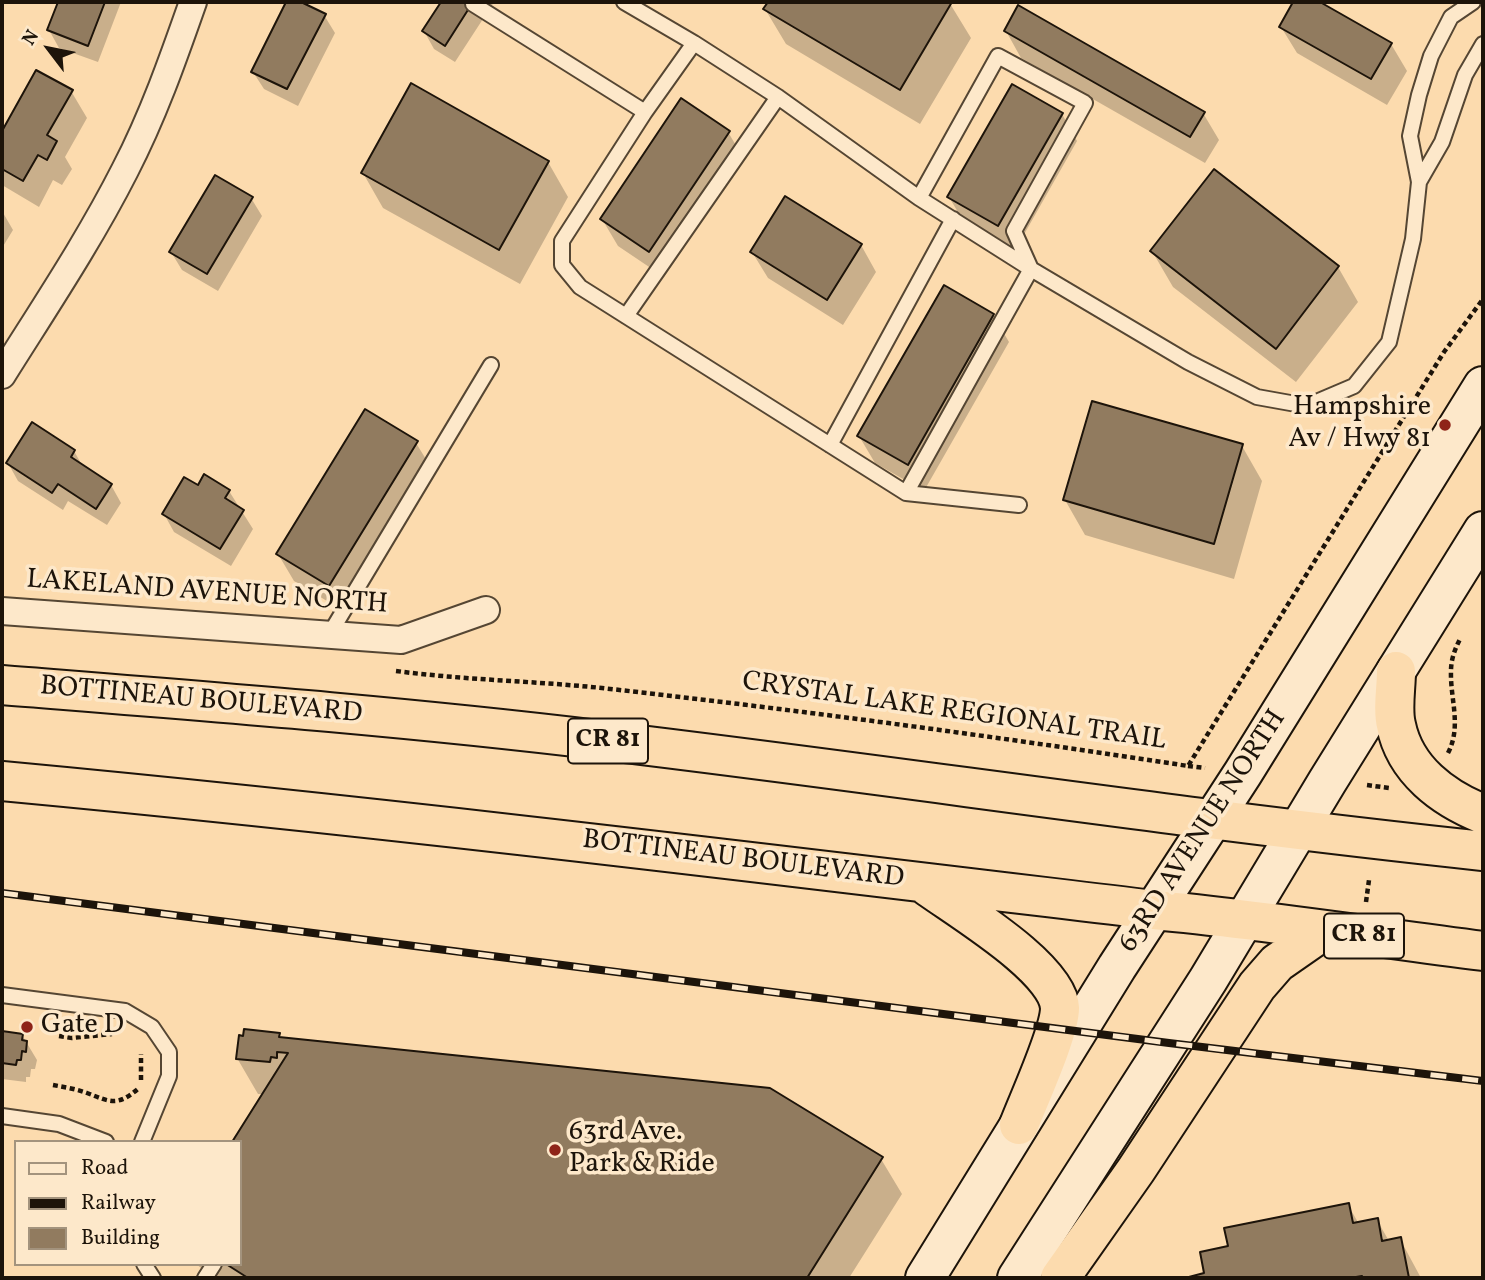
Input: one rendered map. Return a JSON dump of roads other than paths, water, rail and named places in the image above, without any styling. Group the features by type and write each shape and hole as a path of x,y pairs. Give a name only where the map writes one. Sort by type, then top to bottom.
{"highway":[{"path":"1396,671 1395,723 1411,762 1424,778 1446,795 1462,806 1483,814"},
{"name":"BOTTINEAU BOULEVARD","path":"2,685 383,716 584,738 1297,831 1483,851"},
{"name":"BOTTINEAU BOULEVARD","path":"2,781 230,802 1154,910 1245,918 1322,931 1483,951"},
{"path":"921,882 1030,959 1048,981 1060,1006 1056,1029 1019,1125"},
{"path":"1060,1278 1136,1170 1257,986 1277,963 1322,931"}],"street":[{"path":"2,375 90,235 125,170 154,109 193,2"},
{"name":"63RD AVENUE NORTH","path":"925,1278 1154,910 1251,761 1483,386"},
{"path":"1017,1278 1168,1043 1483,531"},
{"name":"LAKELAND AVENUE NORTH","path":"2,611 401,640 486,610"}],"lane":[{"path":"475,2 473,4 645,112"},
{"path":"624,2 779,97 919,198 1031,269 1188,362 1256,397 1307,406 1354,386 1389,342 1413,239 1419,182 1410,136 1419,95 1432,56 1451,17 1473,2"},
{"path":"694,43 645,112 562,241 562,265 580,287 906,493 1019,505"},
{"path":"1419,182 1442,142 1465,75 1483,44"},
{"path":"919,198 998,56 1085,103 1014,231 1031,269"},
{"path":"626,316 779,97"},
{"path":"830,445 953,219"},
{"path":"906,493 1031,269"},
{"path":"329,635 491,365"},
{"path":"2,995 125,1011 152,1027 169,1052 169,1076 143,1140"},
{"path":"2,1116 59,1124 101,1140"}],"railway":[{"path":"2,893 1483,1081"}],"place":[{"name":"Hampshire Av / Hwy 81","path":"1445,425"},
{"name":"Gate D","path":"27,1027"},
{"name":"63rd Ave. Park & Ride","path":"555,1150"}]}
